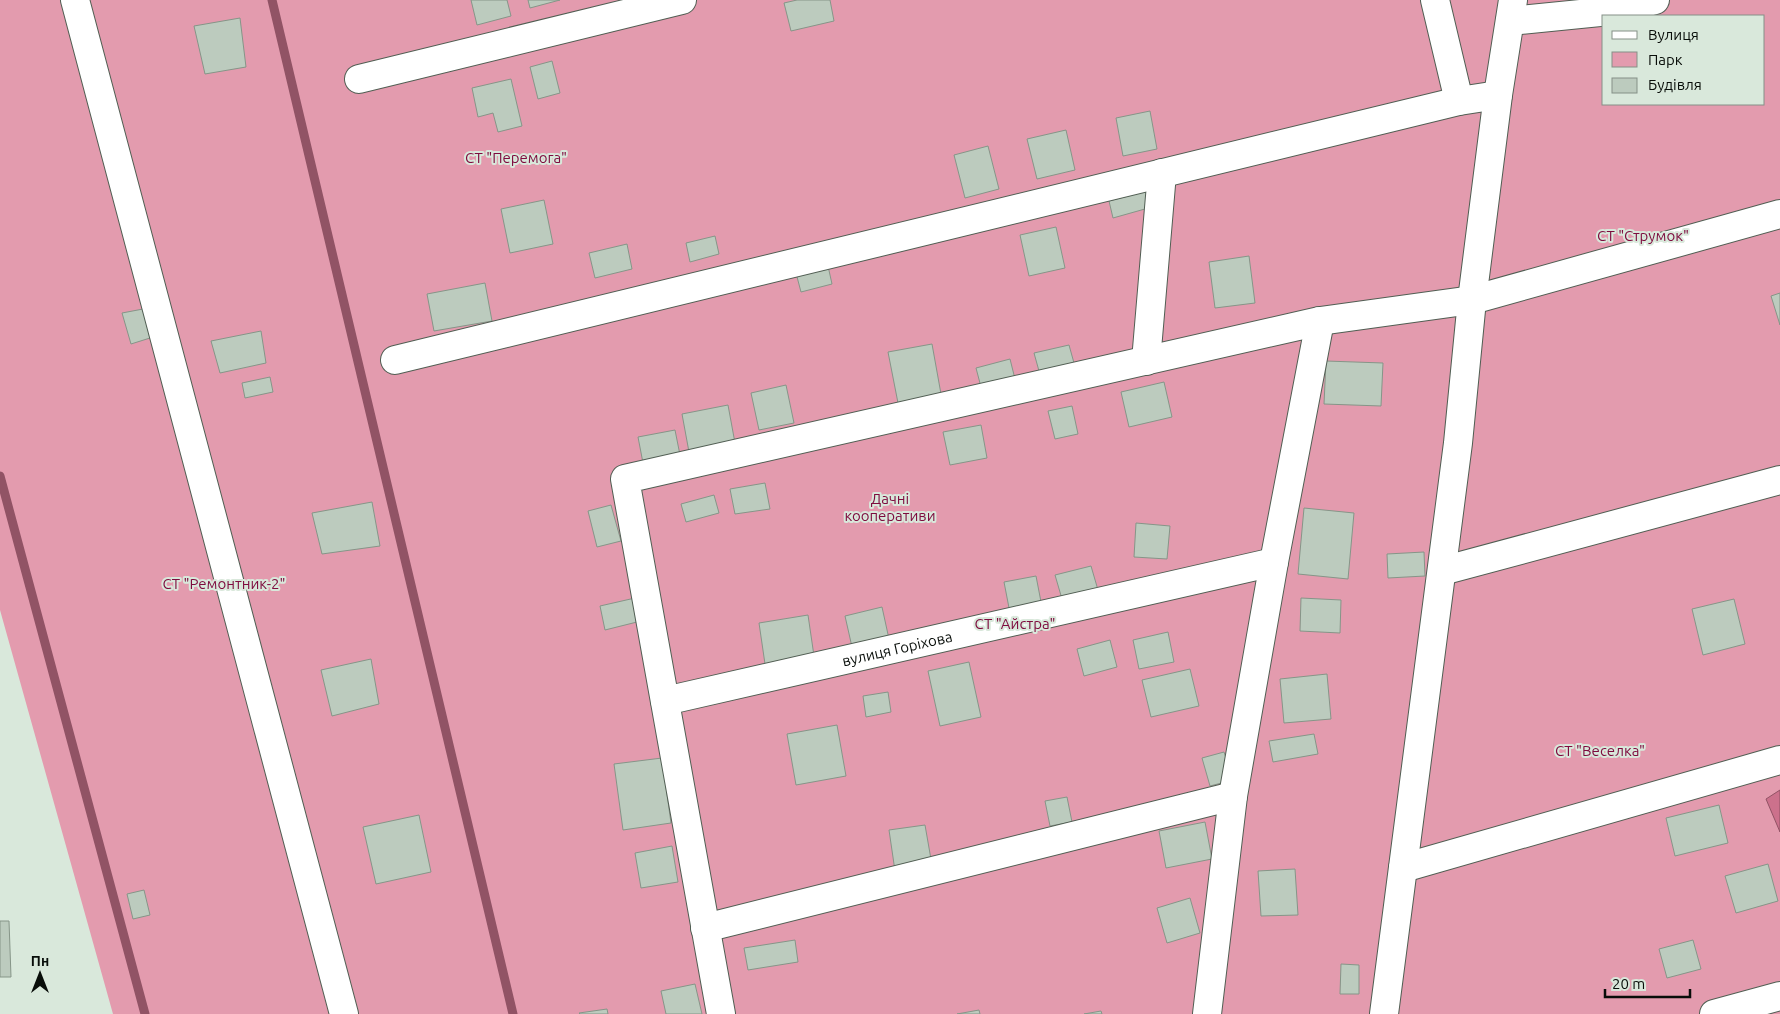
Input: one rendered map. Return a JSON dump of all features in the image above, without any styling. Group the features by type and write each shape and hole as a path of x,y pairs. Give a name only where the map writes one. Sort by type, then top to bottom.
{"street":[{"path":"75,0 344,1014"},
{"path":"359,79 682,0"},
{"path":"1435,0 1459,102"},
{"path":"1381,1014 1403,868 1442,571 1458,444 1472,300 1498,95 1511,11 1621,5 1655,0"},
{"path":"395,360 1162,173 1459,102 1498,95"},
{"path":"1146,361 1162,173"},
{"path":"721,1014 625,479 1320,320 1472,300 1780,214"},
{"path":"1207,1014 1233,796 1274,562 1320,320"},
{"path":"1442,571 1780,480"},
{"name":"вулиця Горіхова","path":"665,701 1274,562"},
{"path":"1403,868 1780,760"},
{"path":"705,928 1233,796"},
{"path":"1714,1014 1780,996"}],"green space":[{"name":"Дачні кооперативи","path":"0,0 1780,0 1780,1014 113,1014 0,610"}],"shaded area":[{"path":"1780,790 1780,832 1766,799"}],"building":[{"path":"471,0 507,0 511,16 477,25"},
{"path":"528,0 560,0 530,8"},
{"path":"797,0 830,0 834,21 791,31 784,3"},
{"path":"240,18 246,67 205,74 194,26"},
{"path":"552,61 560,93 538,99 530,67"},
{"path":"511,79 522,126 498,132 493,113 478,117 472,88"},
{"path":"1150,111 1157,149 1123,156 1116,118"},
{"path":"1066,130 1075,170 1037,179 1027,139"},
{"path":"988,146 999,189 965,198 954,155"},
{"path":"1147,191 1152,207 1113,218 1109,201"},
{"path":"544,200 553,244 510,253 501,209"},
{"path":"1056,227 1065,268 1029,276 1020,235"},
{"path":"715,236 719,254 690,262 686,243"},
{"path":"627,244 632,269 595,278 589,253"},
{"path":"1249,256 1255,303 1215,308 1209,262"},
{"path":"828,266 832,284 801,292 796,273"},
{"path":"485,283 492,321 434,331 427,294"},
{"path":"1780,293 1780,325 1771,296"},
{"path":"143,309 150,338 131,344 122,313"},
{"path":"261,331 266,363 220,373 211,341"},
{"path":"932,344 941,394 898,403 888,352"},
{"path":"1069,345 1074,363 1039,371 1034,353"},
{"path":"1010,359 1015,379 981,387 976,368"},
{"path":"1326,361 1383,363 1381,406 1324,404"},
{"path":"270,377 273,392 245,398 242,383"},
{"path":"1164,382 1172,417 1129,427 1121,392"},
{"path":"786,385 794,423 759,430 751,393"},
{"path":"728,405 735,443 689,452 682,414"},
{"path":"1072,406 1078,434 1055,439 1048,411"},
{"path":"981,425 987,458 950,465 943,432"},
{"path":"675,430 680,455 643,463 638,437"},
{"path":"765,483 770,509 735,514 730,489"},
{"path":"714,495 719,513 686,522 681,504"},
{"path":"372,502 380,546 322,554 312,513"},
{"path":"611,505 621,541 597,547 588,511"},
{"path":"1304,508 1354,513 1348,579 1298,574"},
{"path":"1136,523 1170,526 1167,559 1134,557"},
{"path":"1424,552 1425,576 1388,578 1387,554"},
{"path":"1091,566 1098,590 1062,599 1055,575"},
{"path":"1036,576 1042,607 1010,613 1004,582"},
{"path":"635,598 641,621 605,630 600,606"},
{"path":"1301,598 1341,600 1340,633 1300,631"},
{"path":"1734,599 1745,644 1703,655 1692,609"},
{"path":"882,607 889,639 852,647 845,616"},
{"path":"808,615 814,656 765,664 759,623"},
{"path":"1168,632 1174,662 1139,669 1133,640"},
{"path":"1110,640 1117,667 1084,676 1077,649"},
{"path":"371,659 379,704 332,716 321,670"},
{"path":"969,662 981,717 940,726 928,671"},
{"path":"1190,669 1199,706 1151,717 1142,680"},
{"path":"1327,674 1331,719 1284,723 1280,679"},
{"path":"888,692 891,712 866,717 863,696"},
{"path":"837,725 846,776 796,785 787,734"},
{"path":"1314,734 1318,754 1273,762 1269,741"},
{"path":"1224,752 1233,780 1210,786 1202,758"},
{"path":"662,758 671,823 623,830 614,764"},
{"path":"1067,797 1072,822 1050,826 1045,801"},
{"path":"1719,805 1728,843 1675,856 1666,818"},
{"path":"419,815 431,872 376,884 363,827"},
{"path":"1205,822 1212,859 1166,868 1159,831"},
{"path":"925,825 932,865 895,871 889,830"},
{"path":"672,846 678,882 641,888 635,853"},
{"path":"1768,864 1778,901 1736,913 1725,876"},
{"path":"1295,869 1298,915 1261,916 1258,871"},
{"path":"144,890 150,915 133,919 127,894"},
{"path":"1190,898 1200,933 1167,943 1157,908"},
{"path":"0,921 9,921 11,977 0,977"},
{"path":"795,940 798,962 748,970 744,948"},
{"path":"1693,940 1701,969 1667,978 1659,949"},
{"path":"1341,964 1359,965 1359,994 1340,994"},
{"path":"695,984 702,1014 666,1014 661,991"},
{"path":"607,1009 608,1014 579,1013"},
{"path":"979,1010 980,1014 957,1014"},
{"path":"1101,1011 1102,1014 1084,1014"}],"waterway":[{"path":"272,0 513,1014"},
{"path":"0,476 145,1014"}],"park label":[{"name":"СТ \"Перемога\"","path":"516,157"},
{"name":"СТ \"Струмок\"","path":"1643,235"},
{"name":"СТ \"Ремонтник-2\"","path":"224,583"},
{"name":"СТ \"Айстра\"","path":"1015,623"},
{"name":"СТ \"Веселка\"","path":"1600,750"}]}
